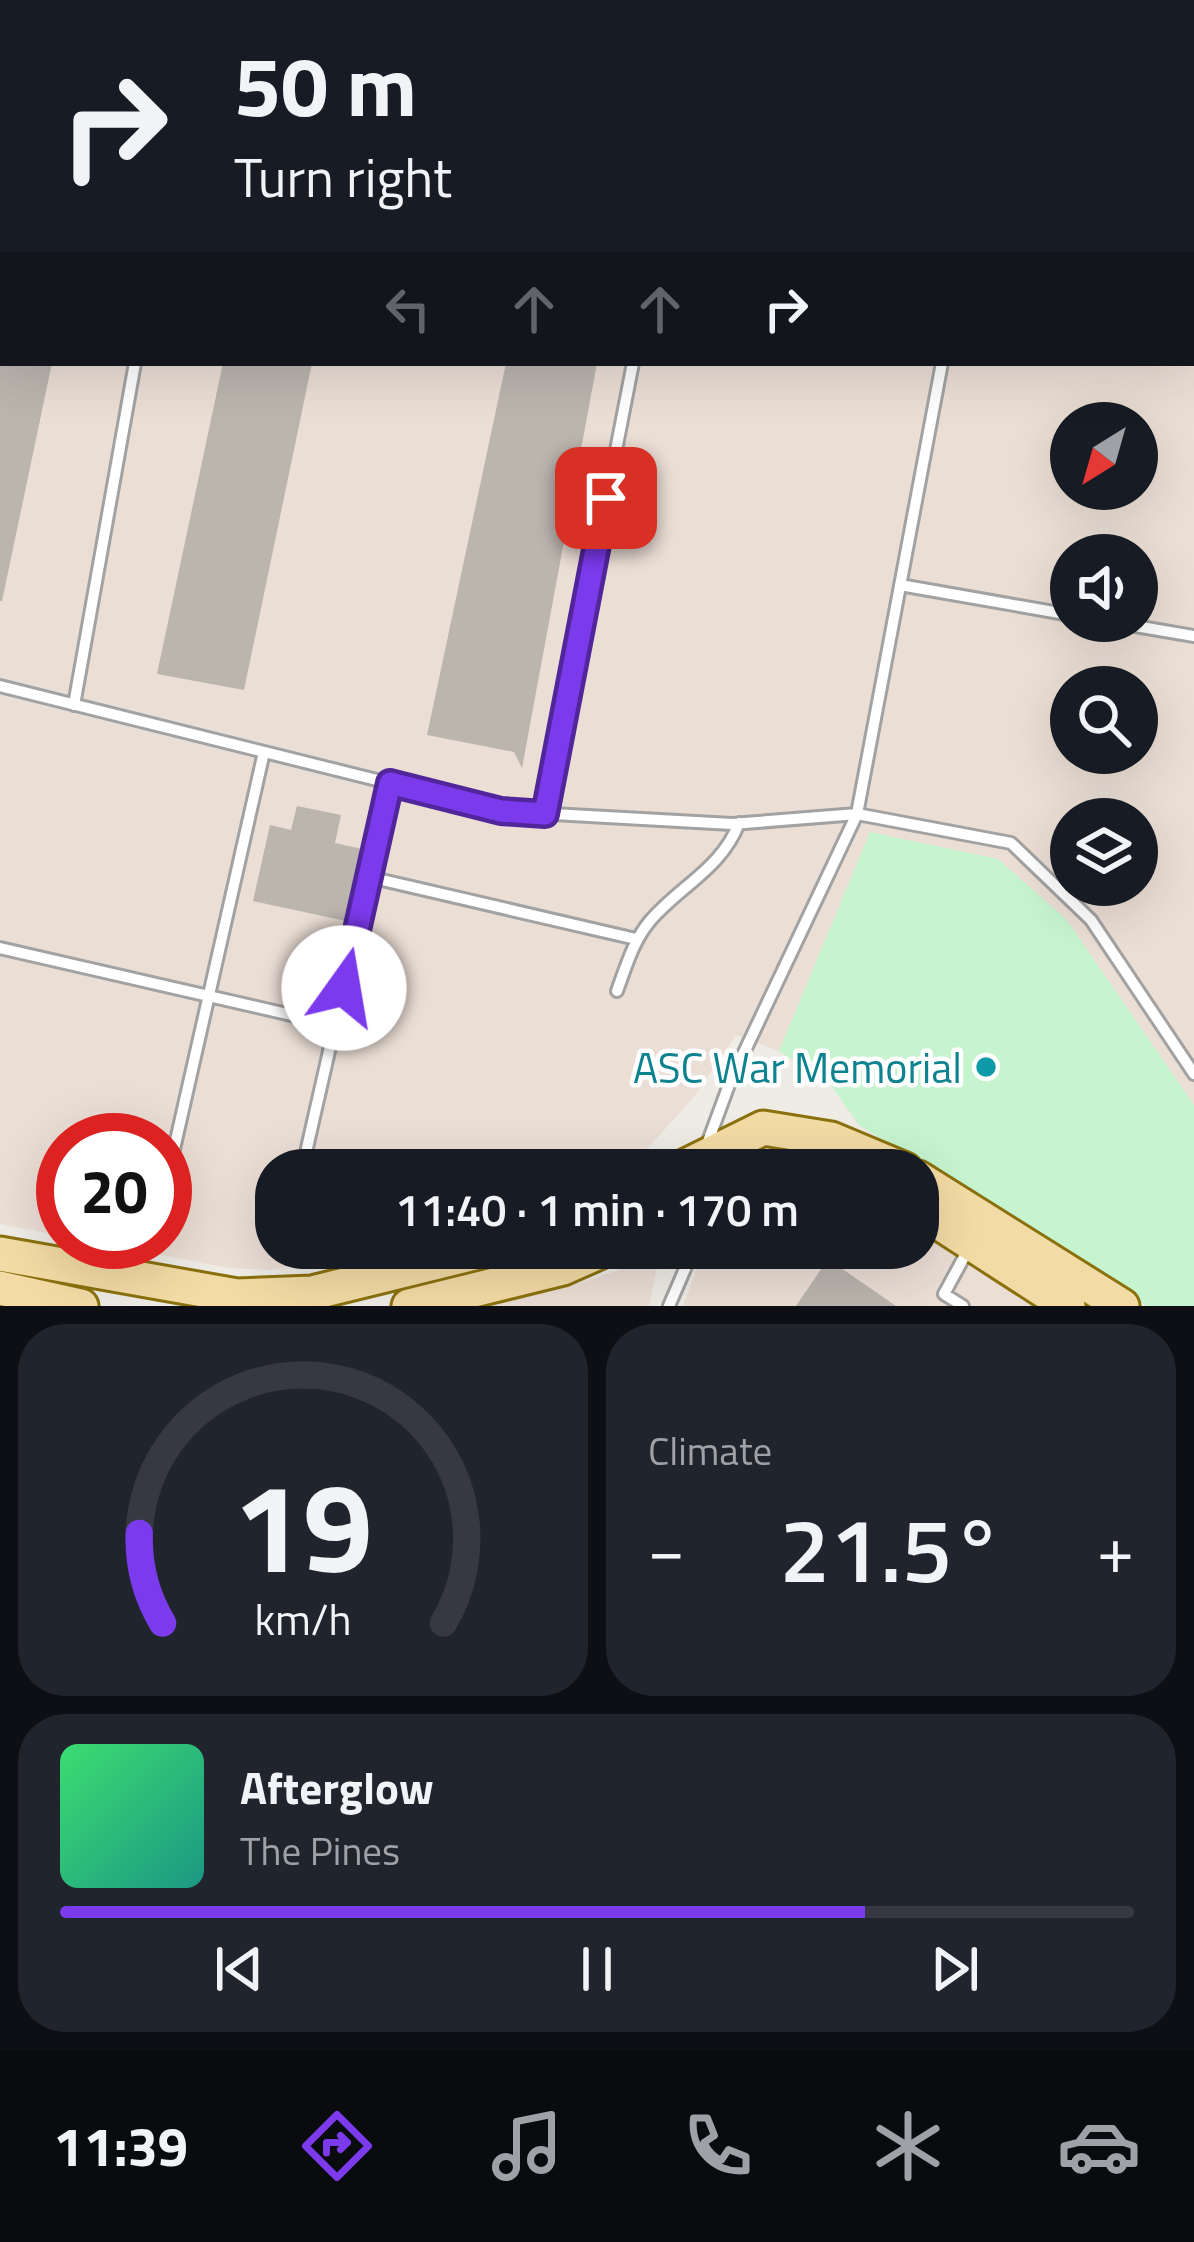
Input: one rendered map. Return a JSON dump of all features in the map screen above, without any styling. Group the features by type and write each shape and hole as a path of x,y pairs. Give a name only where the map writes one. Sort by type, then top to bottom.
{"main road":[{"path":"725,1149 763,1128 831,1138 856,1149"},
{"path":"939,1191 1122,1306"},
{"path":"939,1221 1068,1306"},
{"path":"0,1254 182,1290 237,1296 312,1293 410,1269"},
{"path":"409,1306 559,1269"},
{"path":"0,1288 81,1306"}],"lane":[{"path":"74,705 135,366"},
{"path":"545,814 631,366"},
{"path":"701,1149 857,814 941,366"},
{"path":"900,585 1050,611"},
{"path":"1158,630 1194,636"},
{"path":"0,686 501,811 739,823 857,814 1011,844 1091,920 1194,1074"},
{"path":"182,1113 264,752"},
{"path":"307,1148 390,783"},
{"path":"617,991 636,939 673,898 721,858 739,823"},
{"path":"369,878 636,939"},
{"path":"0,948 335,1025"},
{"path":"963,1306 944,1294 973,1240"},
{"path":"669,1306 685,1269"}],"shaded area":[{"path":"0,366 1194,366 1194,1306 1147,1306 939,1175 939,1149 897,1149 859,1125 830,1083 779,1051 736,1035 694,1097 647,1149 255,1149 255,1269 276,1269 272,1270 229,1268 192,1261 192,1113 36,1113 36,1231 0,1224"},
{"path":"939,1241 1037,1306 683,1306 696,1269 939,1269"},
{"path":"622,1269 657,1269 649,1306 488,1306"}],"green space":[{"name":"ASC War Memorial","path":"870,832 998,859 1066,919 1194,1105 1194,1306 1147,1306 939,1175 939,1149 897,1149 859,1125 830,1084 779,1051"}],"building":[{"path":"0,366 51,366 2,601"},
{"path":"222,366 311,366 244,690 157,674"},
{"path":"505,366 596,366 522,768 514,752 427,735"},
{"path":"297,806 341,815 335,843 362,849 346,921 253,901 270,825 291,830"},
{"path":"821,1269 842,1269 896,1306 796,1306"}],"place":[{"name":"ASC War Memorial","path":"986,1067"}],"route":[{"path":"344,988 390,783 501,811 545,814 606,498"}]}
